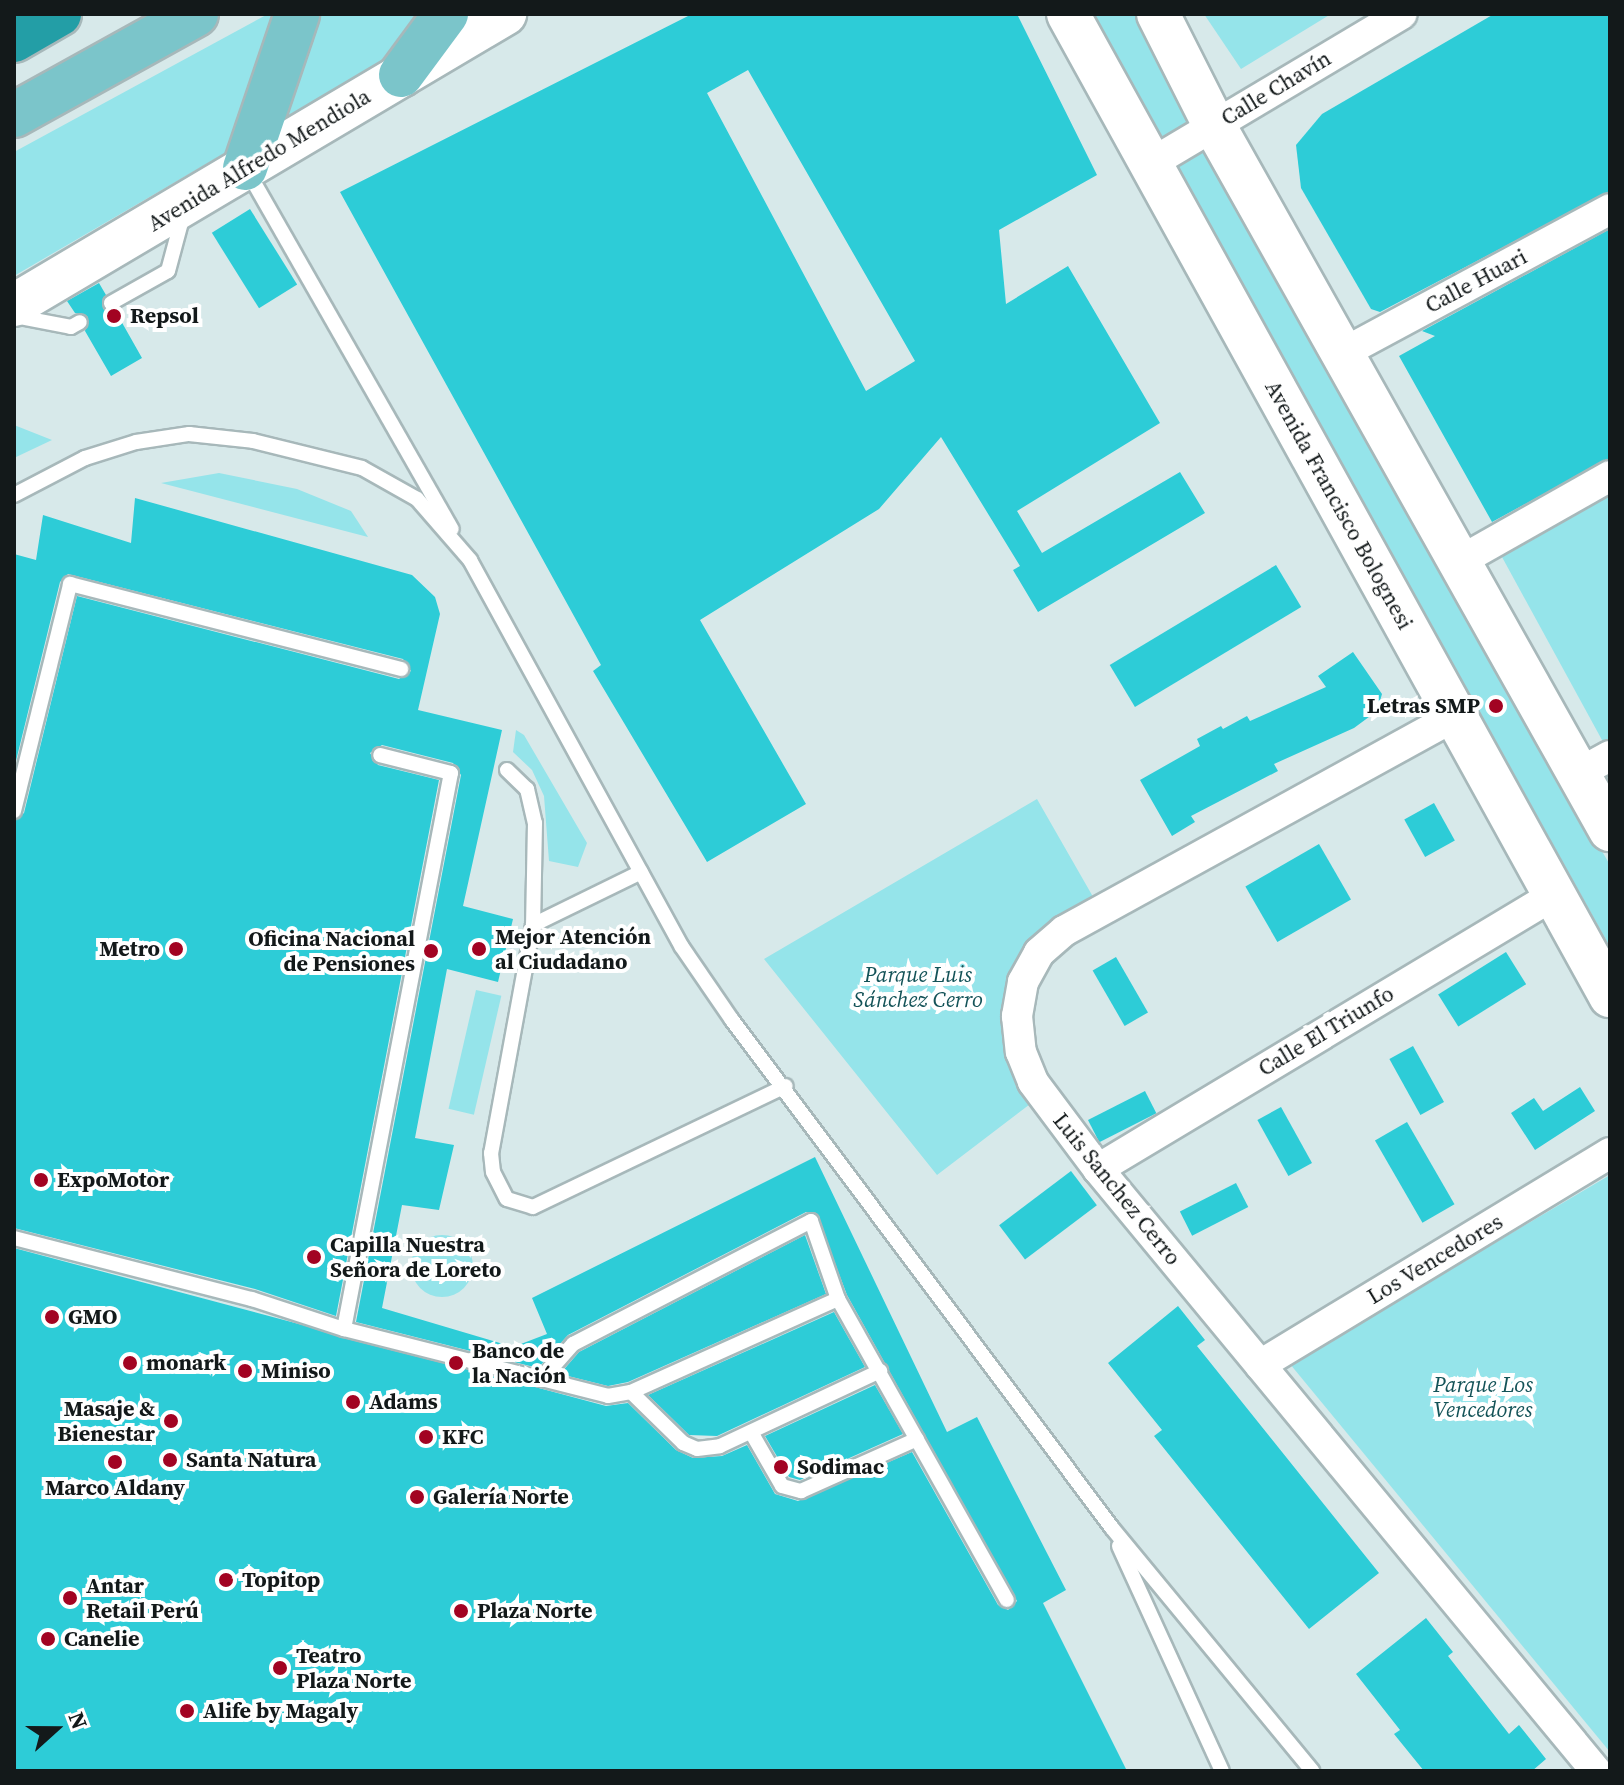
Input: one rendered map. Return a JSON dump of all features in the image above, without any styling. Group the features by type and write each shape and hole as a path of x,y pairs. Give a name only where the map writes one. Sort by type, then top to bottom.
{"highway":[{"path":"14,40 59,14"}],"main road":[{"path":"14,115 196,14"},
{"path":"245,168 297,14"},
{"path":"401,75 446,14"},
{"name":"Avenida Alfredo Mendiola","path":"14,305 505,14"},
{"name":"Avenida Francisco Bolognesi","path":"1068,14 1610,996"},
{"path":"1158,14 1214,125 1460,561 1595,765 1610,830"}],"street":[{"name":"Calle Chavín","path":"1150,164 1402,14"},
{"name":"Calle Huari","path":"1343,353 1610,209"},
{"path":"1460,561 1610,476"},
{"name":"Luis Sanchez Cerro","path":"1455,716 1087,916 1039,953 1018,999 1021,1052 1033,1082 1098,1169 1596,1771"},
{"name":"Calle El Triunfo","path":"1098,1169 1554,895"},
{"name":"Los Vencedores","path":"1260,1365 1610,1153"}],"lane":[{"path":"245,168 470,560 682,947 1112,1528 1312,1771"},
{"path":"111,303 168,271 186,203"},
{"path":"14,316 71,327 80,322"},
{"path":"14,495 85,458 136,442 189,434 253,441 362,468 417,499 470,560"},
{"path":"14,811 70,584 401,669"},
{"path":"344,1329 451,773 380,755"},
{"path":"507,770 532,801 533,925 493,1133 493,1172 507,1199 533,1207 785,1086"},
{"path":"533,925 641,872"},
{"path":"542,1379 573,1344 811,1221 838,1299 1007,1600"},
{"path":"14,1238 252,1299 344,1329 608,1396 631,1392 838,1299"},
{"path":"631,1392 683,1443 697,1449 720,1446 880,1371"},
{"path":"751,1432 782,1486 801,1491 917,1439"},
{"path":"1112,1528 1222,1771"}],"green space":[{"path":"268,14 417,14 383,61 14,276 14,152"},
{"path":"1091,14 1137,14 1478,638 1610,865 1610,947"},
{"path":"1204,14 1331,14 1241,69"},
{"path":"14,425 52,440 14,458"},
{"path":"219,473 297,489 351,511 368,537 161,483"},
{"path":"1610,482 1610,750 1608,751 1496,546"},
{"path":"516,730 524,735 587,843 578,867 549,861 544,796 532,770 513,752"},
{"name":"Parque Luis Sánchez Cerro","path":"1037,799 1100,909 1023,982 1042,1095 937,1175 764,959"},
{"path":"476,990 501,996 474,1115 449,1109"},
{"name":"Parque Los Vencedores","path":"1610,1175 1610,1752 1290,1364"},
{"path":"436,1235 448,1235 464,1244 471,1254 471,1278 464,1288 448,1297 436,1297 416,1283 411,1272 411,1260 425,1240"}],"building":[{"path":"692,14 1017,14 1097,175 999,230 1006,304 1068,266 1160,423 1017,511 1042,553 1180,472 1205,513 1038,612 1013,570 1020,566 941,437 879,509 700,620 806,804 707,862 593,671 601,665 340,192","holes":["748,70 915,361 866,391 707,93"]},
{"path":"1494,14 1610,14 1610,191 1380,312 1371,309 1301,188 1296,145 1322,114"},
{"path":"250,209 297,284 259,308 212,233"},
{"path":"1610,229 1610,458 1492,522 1399,356 1435,336 1422,331"},
{"path":"99,283 106,295 103,309 116,312 142,358 111,376 85,331 88,317 75,313 67,301"},
{"name":"Plaza Norte","path":"135,498 412,575 435,597 440,614 418,710 502,730 463,906 513,919 498,982 447,969 415,1138 454,1145 439,1210 402,1205 382,1308 513,1347 547,1334 532,1298 815,1157 947,1432 977,1417 1066,1590 1043,1603 1127,1771 14,1771 14,1248 606,1406 628,1403 676,1450 693,1458 722,1456 747,1445 775,1494 798,1501 912,1452 998,1605 1008,1610 1017,1601 847,1295 816,1213 806,1212 568,1335 538,1368 356,1322 461,775 453,763 382,745 370,753 378,765 439,780 336,1316 255,1289 14,1228 14,821 24,813 77,596 399,679 411,671 403,659 68,574 60,582 14,769 14,554 36,560 43,515 131,543"},
{"path":"1276,565 1301,607 1135,707 1110,665"},
{"path":"1353,652 1382,694 1377,711 1354,728 1274,764 1278,771 1191,816 1195,822 1172,836 1140,780 1200,746 1197,739 1221,726 1223,729 1247,716 1250,721 1326,687 1318,676"},
{"path":"1434,803 1455,841 1425,857 1404,819"},
{"path":"1319,844 1351,899 1277,942 1245,886"},
{"path":"1506,952 1526,984 1458,1027 1438,994"},
{"path":"1116,957 1148,1012 1125,1026 1093,970"},
{"path":"1413,1046 1444,1102 1420,1115 1389,1059"},
{"path":"1580,1087 1595,1111 1535,1150 1511,1113 1534,1098 1543,1111"},
{"path":"1145,1091 1156,1113 1099,1142 1088,1120"},
{"path":"1281,1107 1312,1163 1288,1176 1257,1120"},
{"path":"1407,1122 1454,1204 1422,1223 1375,1140"},
{"path":"1071,1171 1097,1205 1025,1260 999,1225"},
{"path":"1236,1183 1248,1207 1192,1236 1180,1212"},
{"path":"805,1235 826,1294 628,1382 608,1386 560,1374 579,1352"},
{"path":"1178,1306 1205,1340 1197,1346 1379,1573 1309,1629 1154,1436 1162,1430 1108,1363"},
{"path":"834,1312 865,1367 717,1436 689,1435 648,1395"},
{"path":"875,1385 903,1434 800,1480 789,1477 765,1436"},
{"path":"1426,1618 1453,1652 1448,1656 1509,1734 1519,1725 1546,1759 1532,1771 1424,1771 1394,1734 1400,1730 1356,1674"}],"place":[{"name":"Repsol","path":"114,316"},
{"name":"Letras SMP","path":"1496,706"},
{"name":"Metro","path":"176,949"},
{"name":"Mejor Atención al Ciudadano","path":"479,949"},
{"name":"Oficina Nacional de Pensiones","path":"431,951"},
{"name":"ExpoMotor","path":"41,1180"},
{"name":"Capilla Nuestra Señora de Loreto","path":"314,1257"},
{"name":"GMO","path":"52,1317"},
{"name":"monark","path":"130,1363"},
{"name":"Banco de la Nación","path":"456,1363"},
{"name":"Miniso","path":"245,1371"},
{"name":"Adams","path":"353,1402"},
{"name":"Masaje & Bienestar","path":"171,1421"},
{"name":"KFC","path":"426,1437"},
{"name":"Santa Natura","path":"170,1460"},
{"name":"Marco Aldany","path":"115,1462"},
{"name":"Sodimac","path":"781,1467"},
{"name":"Galería Norte","path":"417,1497"},
{"name":"Topitop","path":"226,1580"},
{"name":"Antar Retail Perú","path":"70,1598"},
{"name":"Plaza Norte","path":"461,1611"},
{"name":"Canelie","path":"48,1639"},
{"name":"Teatro Plaza Norte","path":"280,1668"},
{"name":"Alife by Magaly","path":"187,1711"}]}
